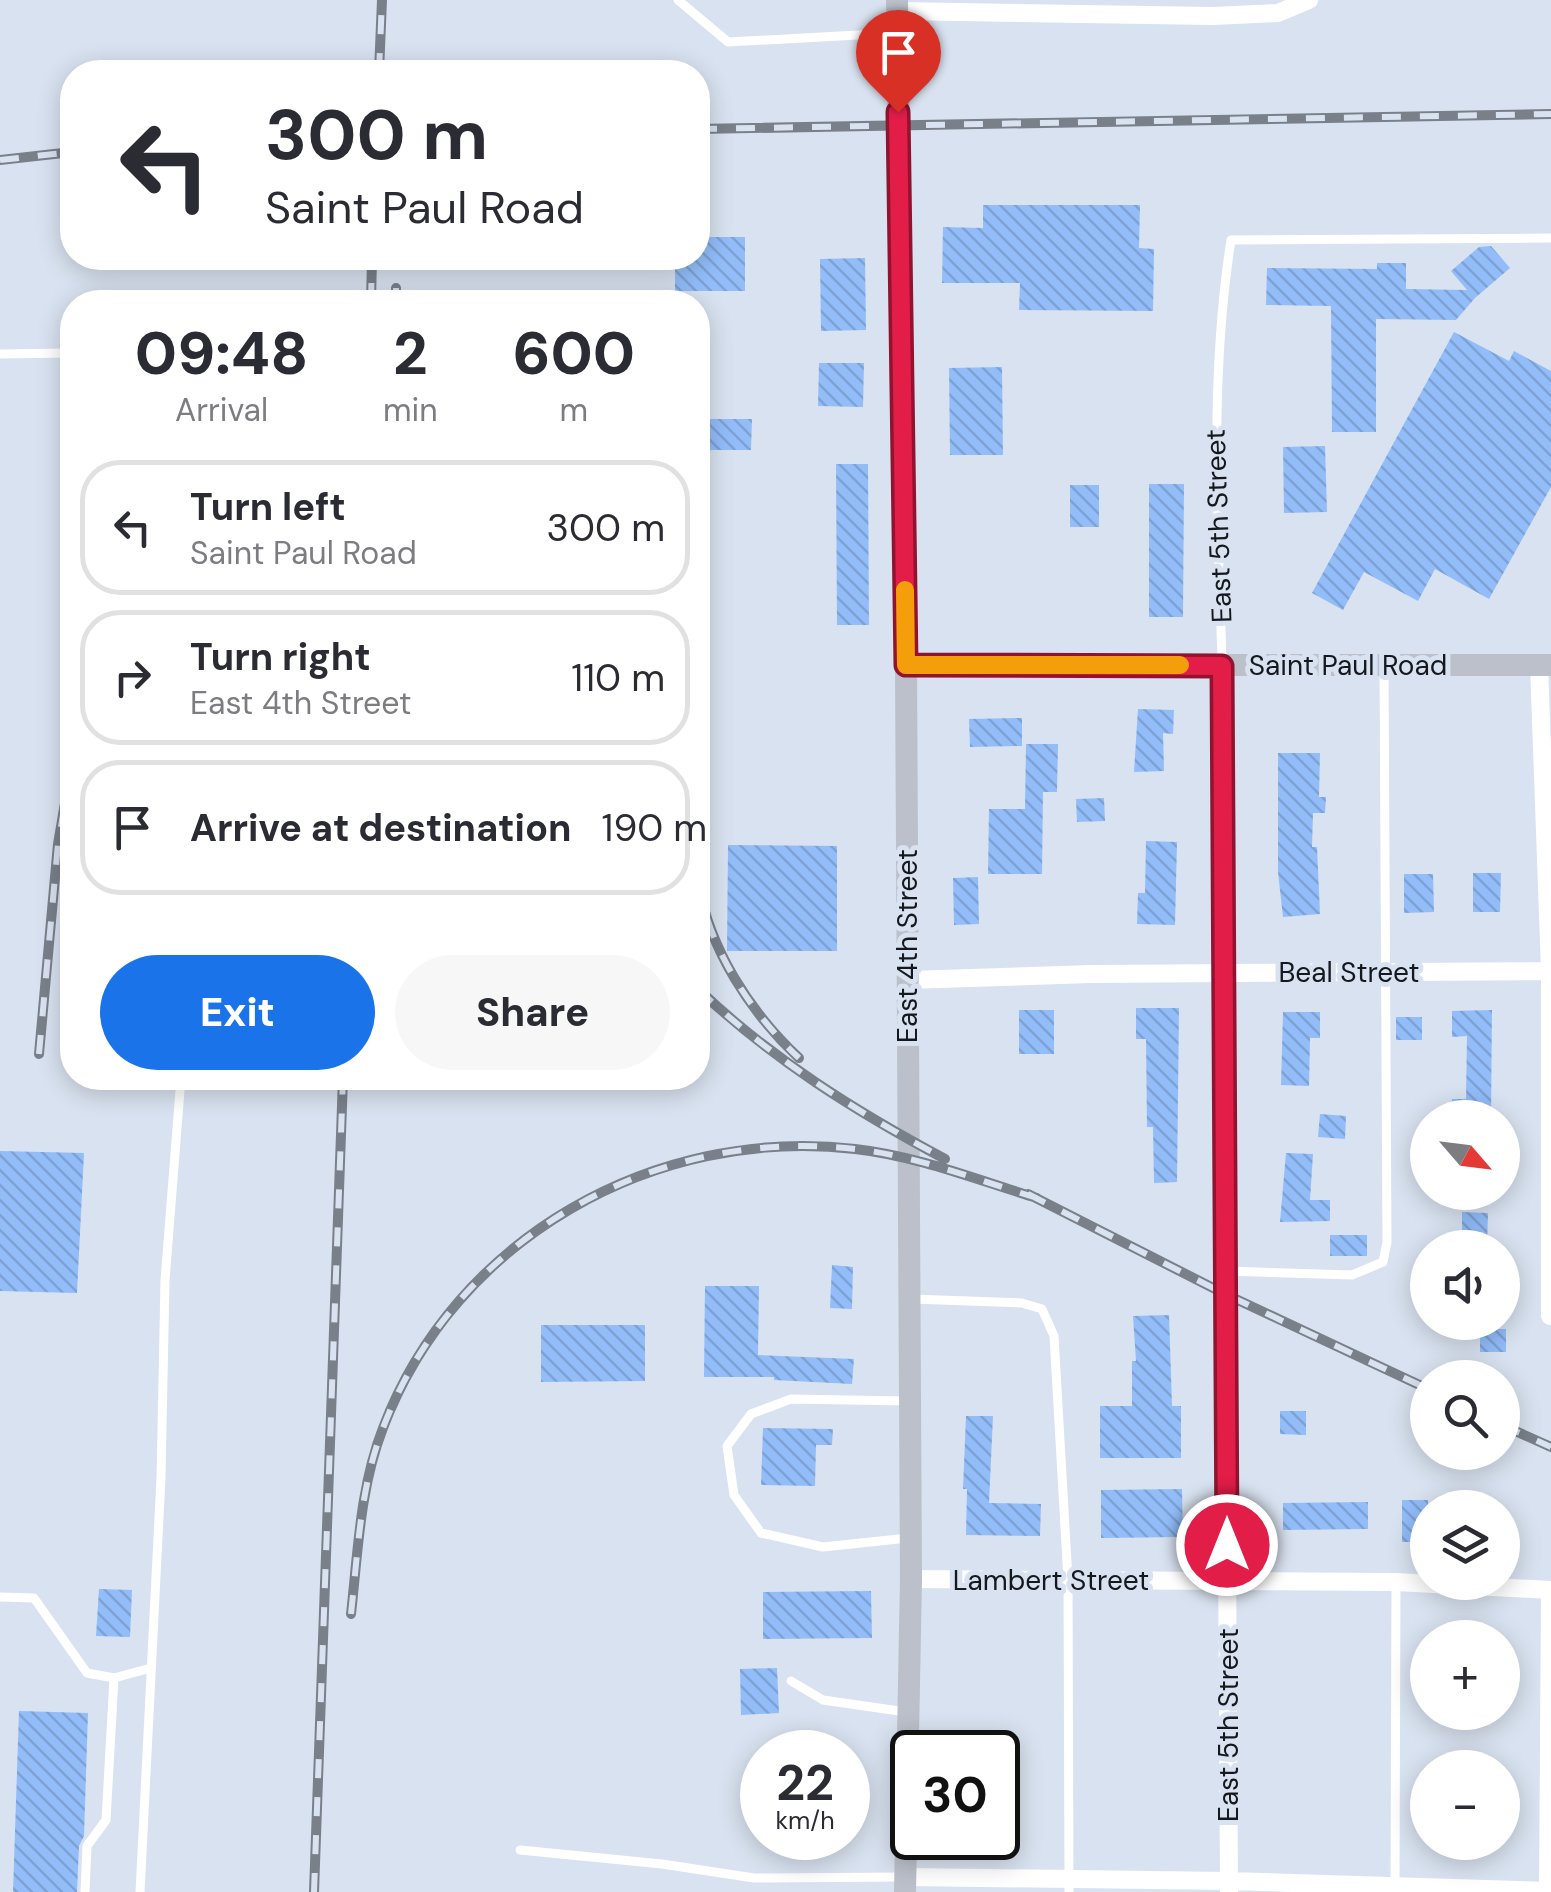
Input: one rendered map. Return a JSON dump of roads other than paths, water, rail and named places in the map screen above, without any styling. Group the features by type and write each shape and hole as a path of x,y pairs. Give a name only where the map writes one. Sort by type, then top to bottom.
{"main road":[{"name":"East 4th Street","path":"897,15 906,665 911,1538 905,1884"},
{"name":"Saint Paul Road","path":"906,665 1545,665"}],"street":[{"path":"897,15 1061,8 1213,8 1278,13 1310,0"},
{"path":"1545,665 1550,1316"},
{"name":"East 5th Street","path":"1222,666 1229,1886"},
{"name":"Beal Street","path":"908,980 1224,973 1550,972"},
{"name":"Lambert Street","path":"911,1579 1396,1582 1550,1590"},
{"path":"905,1884 1549,1891 1550,1590"}],"lane":[{"path":"678,0 728,42 897,15"},
{"name":"East 5th Street","path":"1222,666 1215,413 1224,283 1232,240 1551,238"},
{"path":"0,354 60,353"},
{"path":"1225,1271 1352,1274 1383,1262 1388,1242 1384,665"},
{"path":"140,1892 161,1478 165,1280 179,1090"},
{"path":"909,1299 1022,1303 1042,1309 1054,1336 1068,1580 1069,1885"},
{"path":"910,1401 790,1399 751,1414 728,1446 734,1494 760,1534 823,1547 911,1538"},
{"path":"1395,1889 1396,1582"},
{"path":"0,1596 34,1598 86,1673 114,1678 151,1668"},
{"path":"85,1892 86,1846 106,1820 114,1678"},
{"path":"790,1682 823,1700 908,1712"},
{"path":"520,1850 754,1878 905,1884"}],"railway":[{"path":"380,60 382,0"},
{"path":"710,129 1551,114"},
{"path":"0,160 60,153"},
{"path":"371,290 372,270"},
{"path":"39,1054 60,832"},
{"path":"710,926 722,956 749,1000 799,1058"},
{"path":"710,1000 816,1082 945,1159"},
{"path":"314,1892 343,1090"},
{"path":"351,1614 369,1473 383,1428 416,1361 459,1301 511,1250 571,1209 637,1177 707,1156 780,1147 878,1152 1037,1198"},
{"path":"1028,1194 1225,1294 1410,1381"},
{"path":"1520,1433 1551,1447"}]}
